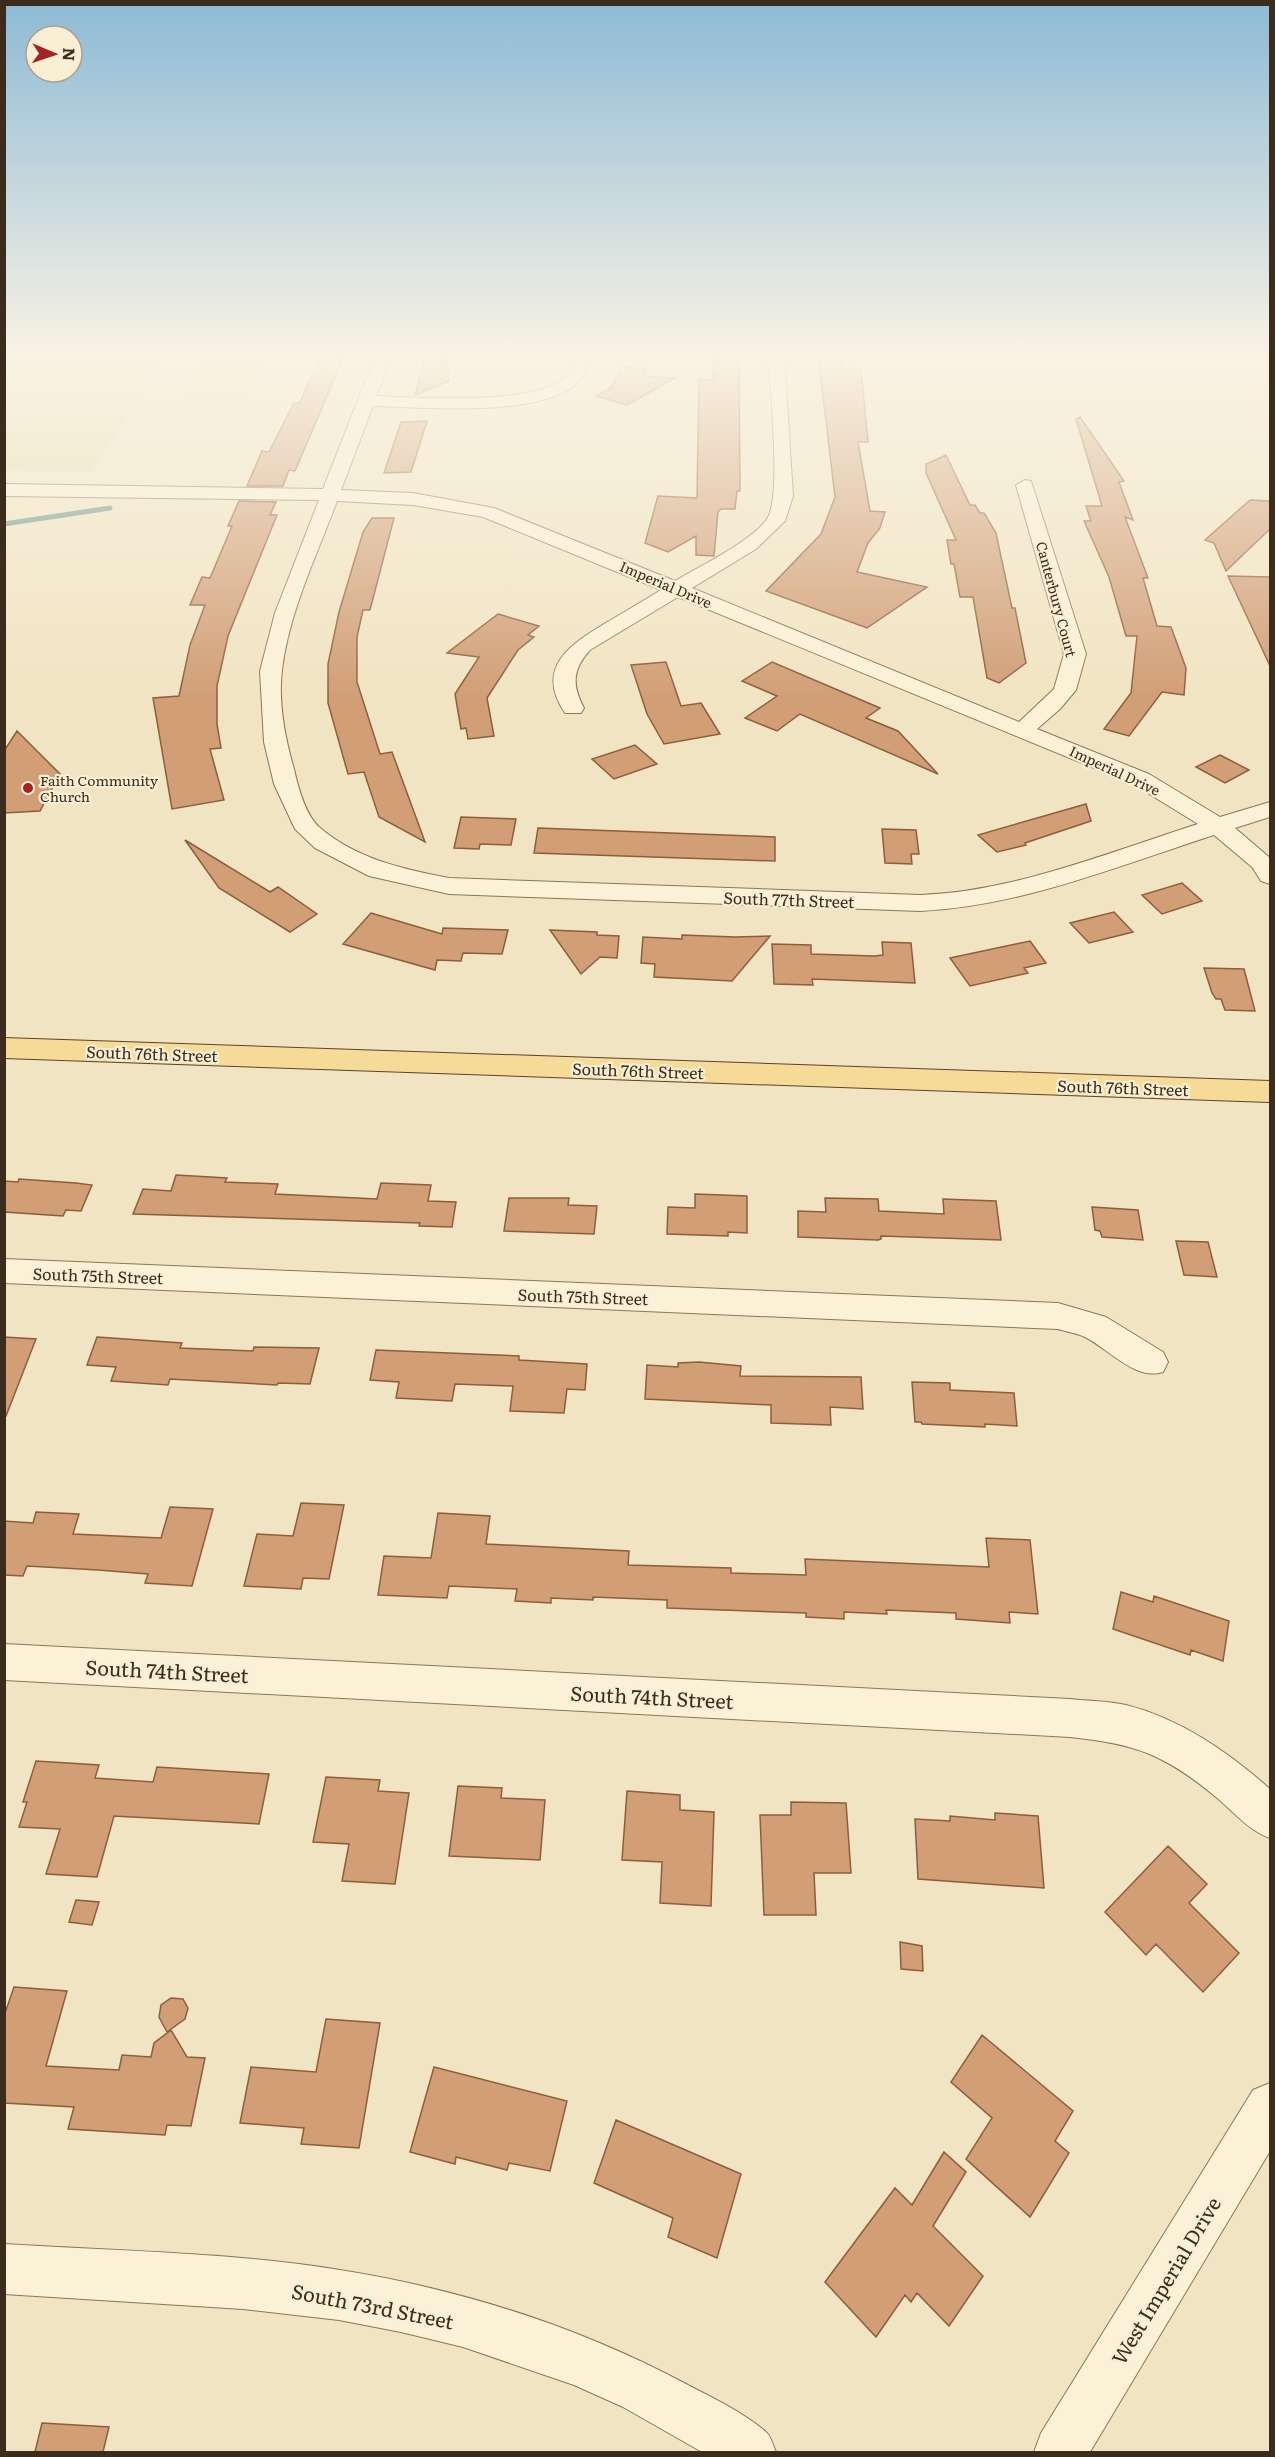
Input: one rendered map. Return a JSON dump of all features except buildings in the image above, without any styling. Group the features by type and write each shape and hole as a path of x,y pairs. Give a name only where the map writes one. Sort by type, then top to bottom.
{"main road":[{"name":"South 76th Street","path":"4,1048 1270,1092"}],"street":[{"path":"330,495 340,469"},
{"path":"573,708 564,692 562,677 573,656 583,646 749,545 776,521 784,496 782,469"},
{"name":"Canterbury Court","path":"1024,729 1066,692 1073,674 1075,654 1025,485"},
{"name":"Imperial Drive","path":"4,490 330,495 413,499 487,512 536,530 1142,779 1218,826 1261,862 1270,876"},
{"name":"South 77th Street","path":"330,495 285,613 272,671 271,707 275,742 286,784 307,829 337,852 378,871 450,886 920,903 962,901 1006,893 1270,809"},
{"name":"South 75th Street","path":"4,1270 1058,1316 1094,1326 1150,1362"},
{"name":"South 74th Street","path":"4,1662 1082,1719 1126,1725 1181,1746 1250,1798 1270,1817"},
{"name":"West Imperial Drive","path":"1060,2452 1270,2107"},
{"name":"South 73rd Street","path":"4,2269 278,2287 397,2306 498,2332 617,2377 726,2436 748,2452"}],"shaded area":[{"path":"5,469 94,469 92,472"}],"waterway":[{"path":"4,524 110,508"}],"place":[{"name":"Faith Community Church","path":"28,788"}]}
